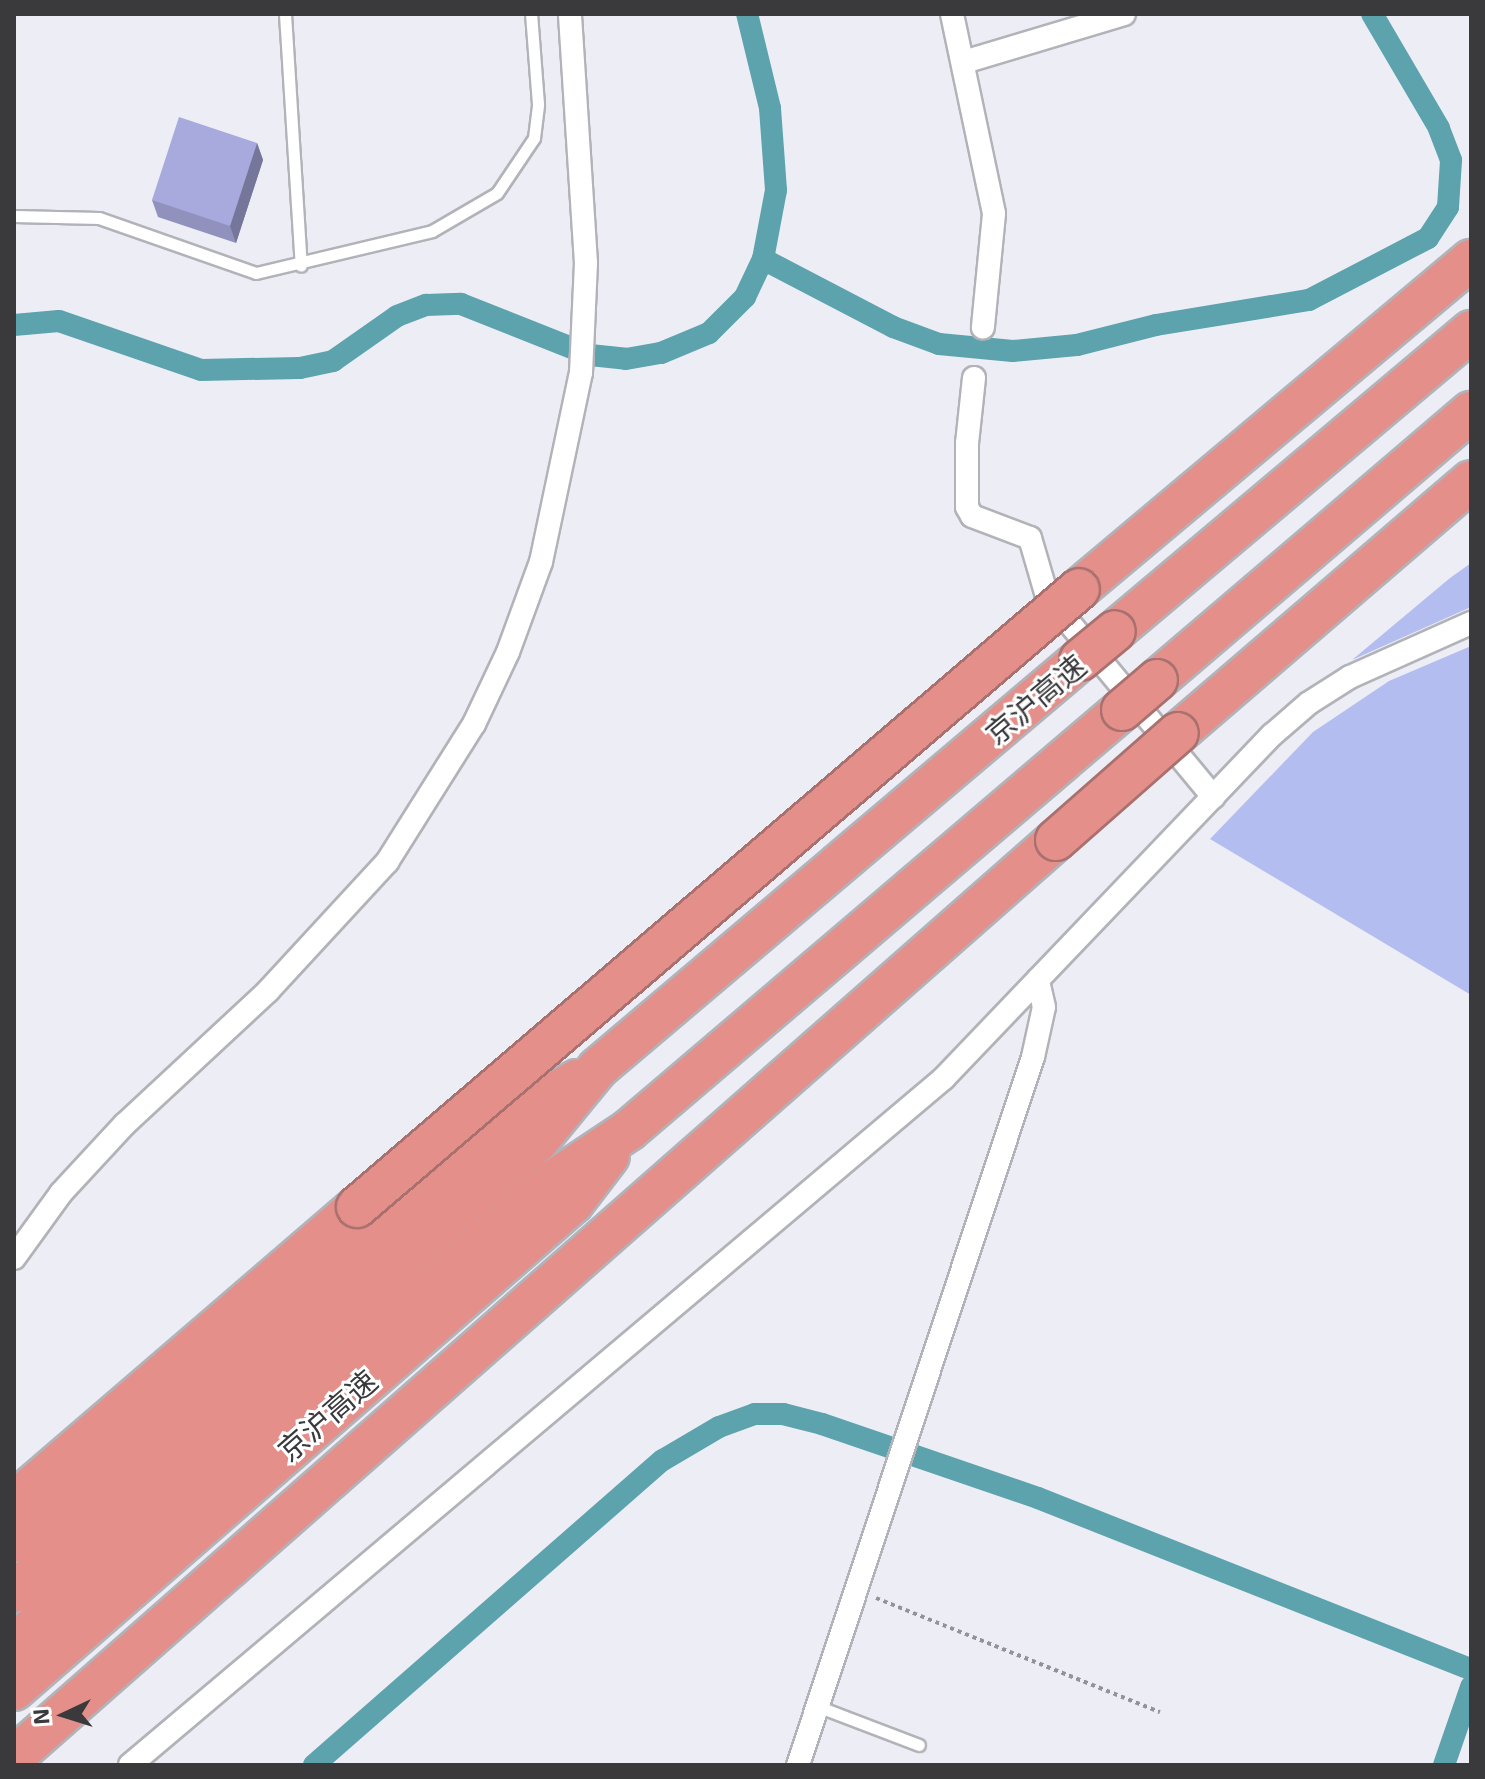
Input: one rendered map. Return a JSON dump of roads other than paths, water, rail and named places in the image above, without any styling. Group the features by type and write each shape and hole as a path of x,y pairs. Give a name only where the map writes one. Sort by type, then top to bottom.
{"highway":[{"path":"14,1502 1079,589 1471,260"},
{"name":"京沪高速","path":"14,1592 538,1141 598,1068 1471,331"},
{"name":"京沪高速","path":"14,1644 554,1180 629,1130 1471,412"},
{"path":"14,1757 1178,733 1471,481"},
{"name":"京沪高速","path":"14,1542 516,1114 598,1068"},
{"name":"京沪高速","path":"14,1690 573,1203 629,1130"}],"street":[{"path":"14,1258 61,1193 125,1124 332,925 387,862 429,802 508,652 541,562 581,373 585,333 586,263 570,14"},
{"path":"952,14 994,214 983,327"},
{"path":"964,62 1124,14"},
{"path":"974,378 967,443 967,507 972,516 1030,538 1047,596 1213,797"},
{"path":"130,1765 829,1179 944,1078 1213,797 1309,703 1350,677 1471,623"},
{"path":"798,1765 881,1507 925,1393 1033,1057 1044,1007 1038,980"}],"lane":[{"path":"285,14 301,265"},
{"path":"14,216 99,218 256,273 301,265 432,231 497,193 534,138 538,104 531,14"},
{"path":"817,1706 919,1745"}],"waterway":[{"path":"14,325 59,321 201,370 300,368 333,361 397,316 426,305 461,304 590,355 626,359 661,353 709,333 745,297 763,259 776,190 770,108 747,14"},
{"path":"763,259 893,327 939,344 1013,351 1077,345 1156,325 1309,300 1428,238 1448,207 1451,160 1439,128 1372,14"},
{"path":"314,1765 663,1460 719,1427 755,1414 783,1414 822,1424 1038,1498 1471,1669"},
{"path":"1444,1765 1471,1687"}]}
